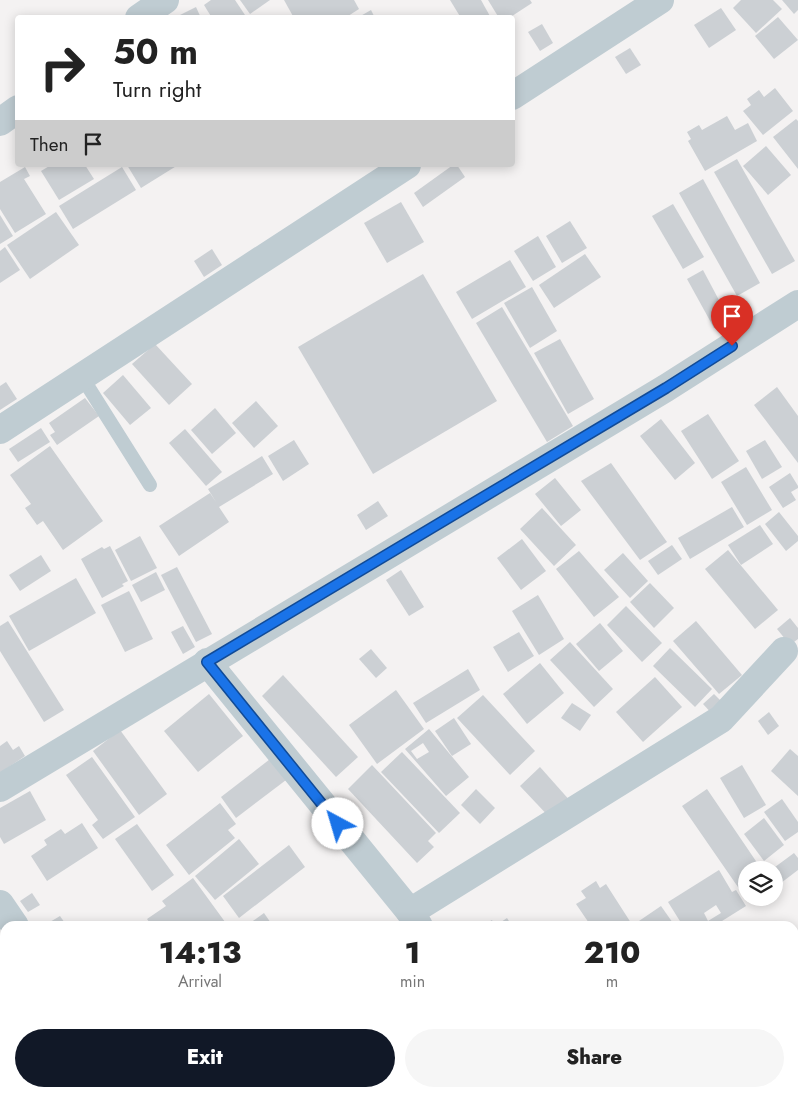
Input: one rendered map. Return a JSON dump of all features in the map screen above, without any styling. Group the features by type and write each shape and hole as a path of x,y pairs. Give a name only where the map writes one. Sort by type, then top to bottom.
{"street":[{"path":"143,15 165,0"},
{"path":"515,94 660,0"},
{"path":"0,122 15,111"},
{"path":"0,430 404,167"},
{"path":"0,788 666,388 798,304"},
{"path":"207,662 415,919 721,719 784,651"},
{"path":"0,904 12,921"}],"lane":[{"path":"82,377 150,485"}],"building":[{"path":"211,0 235,0 245,15 210,15 204,5"},
{"path":"240,0 270,0 250,14"},
{"path":"284,0 354,0 359,9 350,15 292,15"},
{"path":"450,0 481,0 489,15 459,15"},
{"path":"488,0 530,0 532,3 514,15 497,15"},
{"path":"741,0 773,0 782,9 756,33 733,8"},
{"path":"782,0 798,0 798,10 794,14"},
{"path":"196,7 200,15 180,15"},
{"path":"721,8 736,30 709,48 694,25"},
{"path":"371,10 374,15 362,15"},
{"path":"778,17 798,40 774,59 755,36"},
{"path":"542,24 553,43 540,51 528,32"},
{"path":"630,48 641,65 626,74 615,57"},
{"path":"775,88 793,111 763,135 743,111 751,105 747,99 759,90 764,97"},
{"path":"727,116 735,130 748,123 757,141 705,171 688,141 691,139 687,132 699,125 702,130"},
{"path":"796,119 798,121 798,169 773,137"},
{"path":"766,146 791,175 768,195 743,166"},
{"path":"737,159 795,261 772,274 714,172"},
{"path":"25,167 30,176 24,179 46,214 15,233 0,209 0,182"},
{"path":"48,167 86,167 94,179 59,200 41,171"},
{"path":"122,167 136,190 73,229 59,206"},
{"path":"128,167 175,167 141,188"},
{"path":"450,167 458,167 465,177 423,207 414,193"},
{"path":"703,179 760,283 737,296 679,193"},
{"path":"401,202 424,242 387,263 364,223"},
{"path":"673,204 704,257 683,269 652,216"},
{"path":"56,212 79,245 30,279 7,245"},
{"path":"0,215 13,236 0,244"},
{"path":"570,221 587,248 562,263 546,236"},
{"path":"538,236 556,267 533,281 514,251"},
{"path":"5,247 20,270 0,283 0,251"},
{"path":"212,249 222,265 204,277 194,261"},
{"path":"585,254 601,277 554,308 539,285"},
{"path":"510,260 526,287 472,319 456,292"},
{"path":"703,270 729,319 714,328 687,279"},
{"path":"423,274 497,401 373,474 298,347"},
{"path":"532,287 557,331 530,348 504,303"},
{"path":"502,307 573,426 547,442 476,323"},
{"path":"560,339 594,399 568,414 534,353"},
{"path":"155,344 192,384 169,405 132,364"},
{"path":"123,375 151,408 130,425 103,393"},
{"path":"6,382 17,399 0,410 0,386"},
{"path":"777,387 798,416 798,463 754,405"},
{"path":"85,398 99,416 57,445 50,435 55,432 49,423"},
{"path":"256,401 278,426 254,448 232,423"},
{"path":"215,408 236,433 212,454 191,430"},
{"path":"708,414 739,461 712,479 681,431"},
{"path":"661,419 695,463 675,480 640,436"},
{"path":"41,428 50,442 18,462 9,449"},
{"path":"185,429 222,472 206,486 169,443"},
{"path":"294,440 309,464 283,481 268,456"},
{"path":"765,440 782,467 762,479 746,451"},
{"path":"50,446 103,521 63,550 43,521 37,525 25,508 31,504 10,475"},
{"path":"262,456 273,474 219,507 229,522 179,556 159,526 210,493 216,502 208,489"},
{"path":"611,463 667,542 640,560 581,481"},
{"path":"746,467 772,510 747,525 721,482"},
{"path":"790,473 798,486 798,488 791,492 796,500 783,508 769,487"},
{"path":"555,478 581,510 561,526 535,494"},
{"path":"378,501 388,516 366,530 357,515"},
{"path":"732,507 744,527 690,559 678,538"},
{"path":"542,508 576,545 554,566 520,529"},
{"path":"779,512 798,536 798,541 786,551 765,524"},
{"path":"760,525 773,544 741,565 728,545"},
{"path":"140,536 157,568 131,581 115,550"},
{"path":"522,539 546,571 521,590 497,558"},
{"path":"672,545 682,559 658,575 648,561"},
{"path":"110,546 128,581 122,584 124,586 102,598 81,559 102,547 104,549"},
{"path":"728,550 778,610 755,629 705,569"},
{"path":"579,551 619,597 594,617 556,569"},
{"path":"623,553 648,581 630,598 604,570"},
{"path":"41,555 51,571 20,591 9,575"},
{"path":"177,567 212,634 196,642 161,575"},
{"path":"401,570 424,607 409,616 386,580"},
{"path":"156,572 165,590 141,602 132,585"},
{"path":"76,578 96,613 29,651 9,616"},
{"path":"650,583 674,608 654,628 630,602"},
{"path":"129,591 153,639 125,652 101,605"},
{"path":"538,595 564,639 539,655 512,611"},
{"path":"626,606 662,643 642,662 607,625"},
{"path":"790,618 798,628 798,639 790,645 777,629"},
{"path":"8,621 64,710 44,722 0,651 0,626"},
{"path":"696,621 742,675 719,694 673,641"},
{"path":"600,623 623,651 599,671 576,644"},
{"path":"183,626 195,647 183,654 171,632"},
{"path":"519,632 534,656 508,672 493,647"},
{"path":"570,642 613,689 594,707 550,660"},
{"path":"670,648 712,689 695,707 653,666"},
{"path":"371,649 387,668 376,678 359,659"},
{"path":"540,663 564,693 527,724 503,694"},
{"path":"468,669 480,690 426,723 413,703"},
{"path":"283,675 358,757 336,777 262,696"},
{"path":"655,677 682,707 643,742 616,712"},
{"path":"396,690 424,729 377,764 349,725"},
{"path":"209,694 243,736 198,772 164,731"},
{"path":"714,694 726,706 714,716 703,704"},
{"path":"483,695 535,751 510,775 457,718"},
{"path":"572,703 591,715 580,731 561,718"},
{"path":"769,712 779,726 768,735 758,721"},
{"path":"454,718 471,744 452,756 435,731"},
{"path":"429,729 469,777 446,796 405,749","holes":["423,743 429,752 417,759 411,751"]},
{"path":"120,730 167,794 139,815 93,751"},
{"path":"7,741 13,750 19,746 25,756 0,773 0,746"},
{"path":"790,749 798,756 798,796 771,771"},
{"path":"402,752 460,813 439,833 381,772"},
{"path":"274,756 290,777 236,818 221,797"},
{"path":"92,757 135,817 103,839 92,825 98,820 66,775"},
{"path":"372,765 436,833 428,841 434,847 417,863 348,789"},
{"path":"742,765 766,805 744,818 720,778"},
{"path":"540,767 572,803 553,821 520,786"},
{"path":"476,789 495,808 480,824 461,805"},
{"path":"707,789 756,861 738,861 738,887 682,806"},
{"path":"30,791 46,820 4,844 0,837 0,808"},
{"path":"782,799 798,822 798,832 785,841 764,812"},
{"path":"220,803 236,824 228,830 235,838 189,875 166,845"},
{"path":"764,818 784,845 764,861 744,834"},
{"path":"82,823 98,848 47,881 31,856 47,845 44,840 61,829 65,834"},
{"path":"137,824 174,875 152,891 115,839"},
{"path":"239,839 259,864 215,900 195,876"},
{"path":"289,845 305,867 239,918 223,896"},
{"path":"794,853 798,858 798,870 783,881 783,861"},
{"path":"719,870 732,892 736,890 738,893 738,906 746,906 722,921 680,921 668,902","holes":["716,905 721,913 708,921 704,913"]},
{"path":"193,878 224,921 148,921 147,919 166,906 162,901"},
{"path":"596,881 600,888 606,884 630,921 588,921 576,904 586,898 581,891"},
{"path":"32,893 40,905 28,912 20,901"},
{"path":"661,906 672,921 639,921"},
{"path":"264,913 270,921 253,921"},
{"path":"60,916 64,921 52,921"}],"route":[{"path":"338,824 207,662 666,388 732,346"}]}
